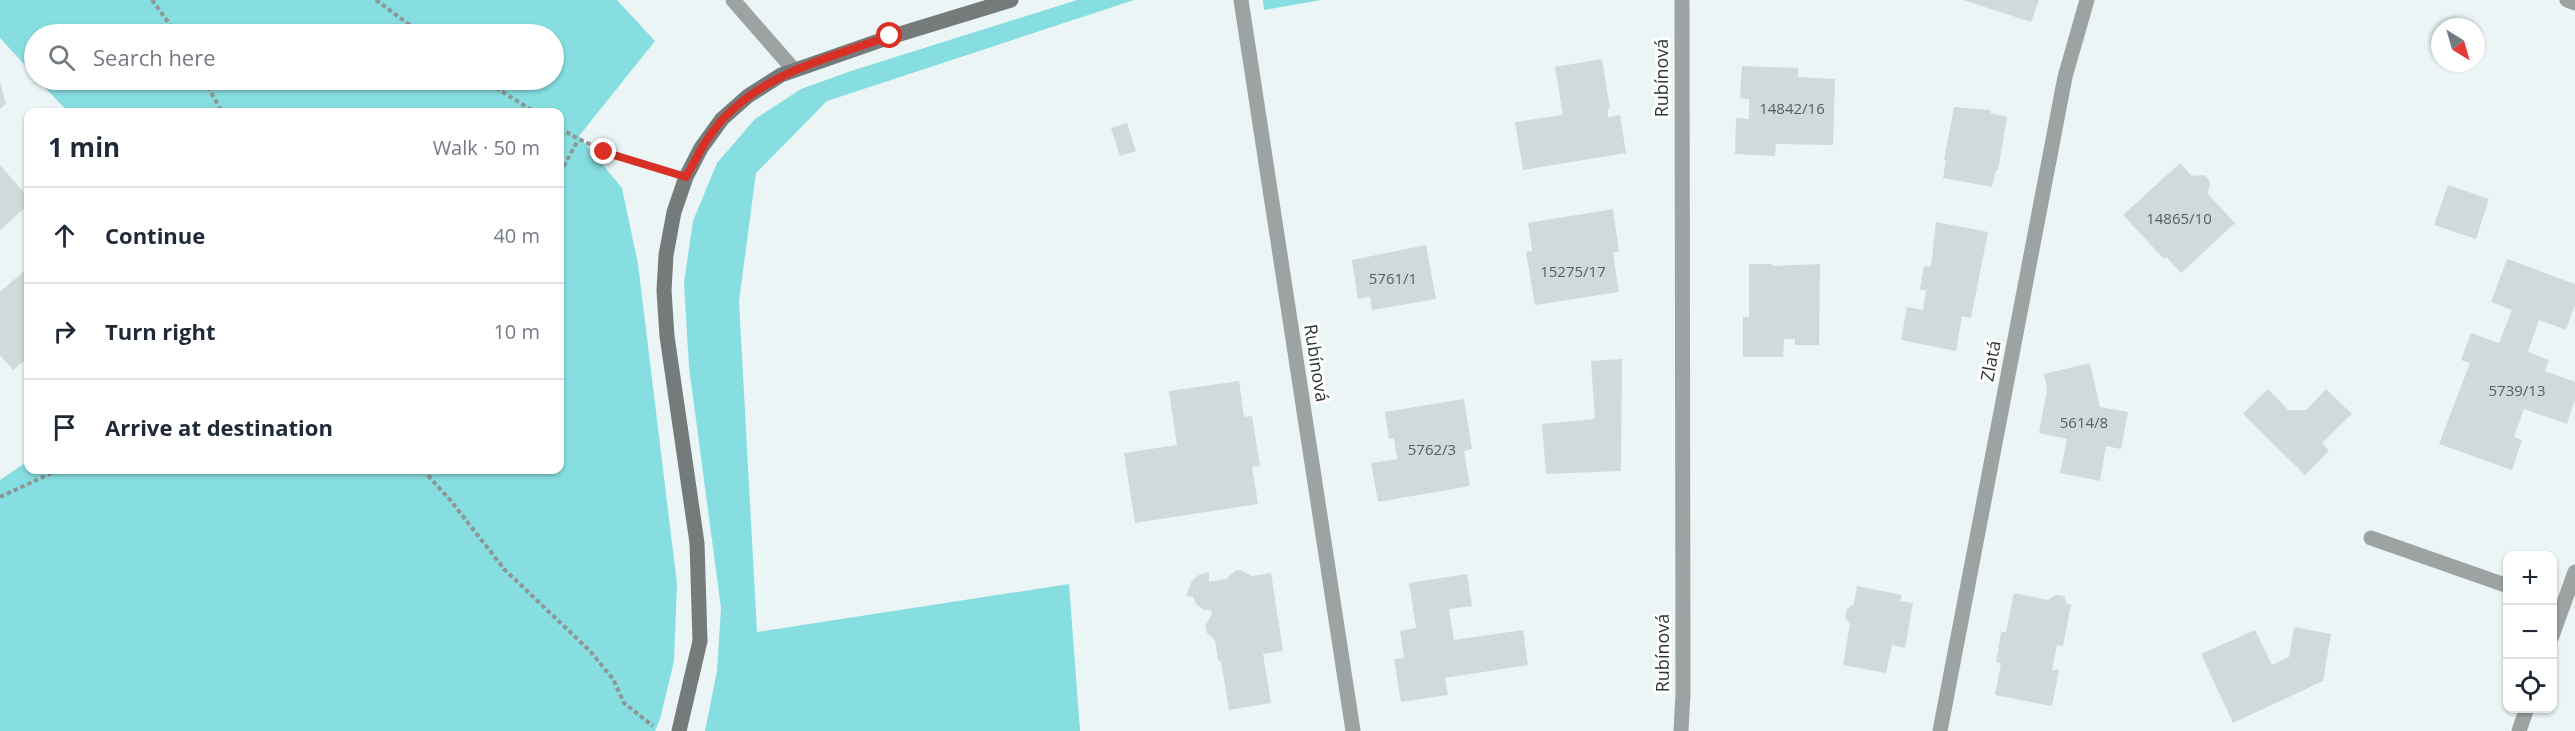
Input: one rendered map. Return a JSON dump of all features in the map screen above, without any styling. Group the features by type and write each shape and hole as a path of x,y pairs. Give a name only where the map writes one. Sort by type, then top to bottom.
{"street":[{"path":"733,0 794,70"},
{"path":"679,731 700,641 697,543 667,336 664,291 666,255 674,212 686,177 701,148 722,119 748,96 781,75 890,36 1011,0"},
{"name":"Rubínová","path":"1241,0 1353,731"},
{"name":"Rubínová","path":"1681,731 1683,694 1682,0"},
{"name":"Zlatá","path":"1940,731 2065,77 2087,0"},
{"path":"2567,0 2575,3"},
{"path":"2371,538 2503,584"},
{"path":"2558,603 2575,572"},
{"path":"2519,731 2525,713"}],"path":[{"path":"152,0 170,24"},
{"path":"376,0 408,24"},
{"path":"210,90 220,108"},
{"path":"499,90 528,108"},
{"path":"564,131 604,152 686,177"},
{"path":"564,166 578,140"},
{"path":"0,497 49,474"},
{"path":"427,474 451,501 505,570 590,651 613,679 624,703 661,731"}],"shaded area":[{"path":"0,0 617,0 655,41 579,136 622,188 638,264 677,584 674,661 655,731 0,731 0,480 24,464 24,474 564,474 564,108 64,108 47,90 564,90 564,24 24,24 24,64 0,38"},
{"path":"1077,0 1134,0 827,101 756,173 739,301 757,632 1069,584 1080,731 705,731 717,671 721,608 689,367 684,283 693,221 717,163 755,119 801,89"},
{"path":"1263,0 1321,0 1264,10"}],"building":[{"path":"1963,0 2039,0 2031,22"},
{"path":"1602,59 1610,108 1608,117 1620,115 1626,153 1523,170 1515,122 1563,115 1555,67"},
{"path":"1742,66 1798,68 1798,77 1835,79 1833,145 1776,144 1775,156 1735,154 1736,118 1749,119 1749,99 1740,98"},
{"path":"0,81 6,104 0,109"},
{"path":"1954,107 1991,110 1990,113 2007,117 1998,170 1996,170 1992,187 1943,178"},
{"path":"1127,123 1136,151 1120,156 1111,128"},
{"path":"2180,163 2192,176 2205,175 2210,182 2208,194 2235,223 2181,273 2166,257 2164,259 2123,215"},
{"path":"0,165 24,192 24,209 0,230"},
{"path":"2448,185 2489,199 2476,239 2434,225"},
{"path":"1613,209 1619,251 1613,253 1619,292 1535,305 1526,252 1532,251 1528,223"},
{"path":"1936,222 1988,232 1971,318 1962,316 1956,351 1901,340 1907,307 1923,310 1926,290 1920,290 1924,266 1931,267"},
{"path":"1426,245 1436,299 1372,310 1370,297 1358,299 1352,260"},
{"path":"2507,259 2575,284 2575,305 2566,330 2539,320 2528,352 2549,360 2545,371 2575,382 2575,400 2567,424 2524,409 2514,437 2522,440 2512,470 2439,444 2470,363 2461,360 2471,333 2499,343 2512,310 2491,302"},
{"path":"1749,264 1772,264 1772,266 1820,264 1819,345 1795,345 1795,339 1784,339 1783,357 1743,357 1743,317 1749,317"},
{"path":"24,271 24,361 13,370 0,355 0,292"},
{"path":"1622,359 1621,471 1546,474 1542,424 1595,419 1591,361"},
{"path":"2090,363 2100,407 2128,412 2121,449 2106,446 2100,481 2060,473 2067,439 2039,433 2047,389 2044,374"},
{"path":"1239,381 1244,417 1252,416 1260,466 1252,467 1258,504 1135,523 1124,453 1177,445 1169,391"},
{"path":"2268,389 2288,410 2306,410 2326,389 2352,414 2322,443 2329,451 2305,475 2243,414"},
{"path":"1464,399 1472,449 1464,451 1470,486 1378,502 1371,463 1397,459 1394,438 1389,439 1385,412"},
{"path":"1241,570 1252,576 1271,573 1283,651 1263,654 1271,703 1229,710 1215,640 1207,633 1205,626 1212,614 1211,610 1204,610 1196,604 1193,597 1186,596 1192,581 1199,575 1209,572 1209,582 1226,579 1235,571"},
{"path":"1467,574 1472,606 1449,609 1454,640 1523,630 1528,665 1445,678 1448,695 1401,702 1394,659 1404,658 1400,631 1416,628 1409,583"},
{"path":"1857,586 1902,595 1900,601 1913,603 1905,648 1892,645 1886,673 1843,665 1850,624 1845,617 1847,609 1854,604"},
{"path":"2014,593 2048,600 2055,595 2064,596 2067,604 2071,604 2063,646 2057,645 2052,670 2059,670 2052,706 1995,695 2001,663 1996,662 2001,632 2006,632"},
{"path":"2294,627 2331,634 2323,681 2233,723 2201,654 2255,630 2272,665 2289,657"}],"route":[{"path":"604,152 686,177 701,148 722,119 748,96 781,75 890,36"}]}
